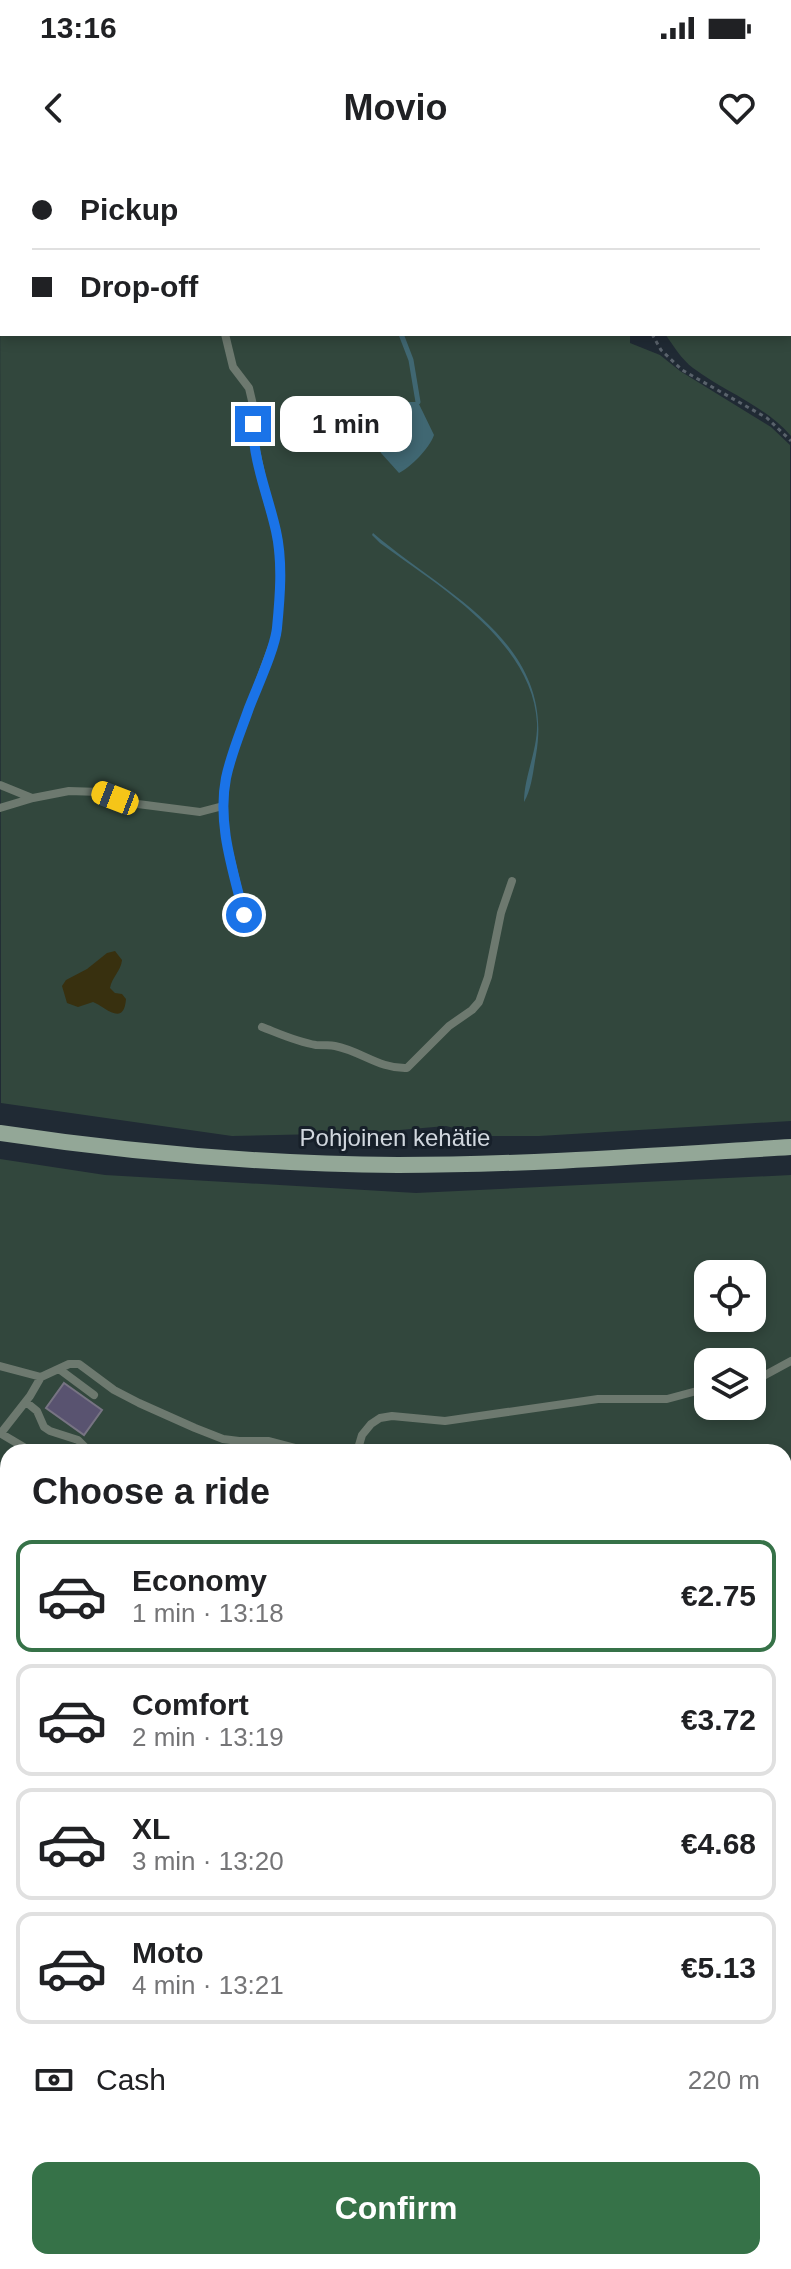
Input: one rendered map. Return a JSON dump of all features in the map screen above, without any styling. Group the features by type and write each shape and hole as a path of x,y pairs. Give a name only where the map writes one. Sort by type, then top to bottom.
{"main road":[{"name":"Pohjoinen kehätie","path":"0,1133 184,1156 383,1165 508,1162 791,1147"}],"lane":[{"path":"225,336 233,367 249,388 253,405 253,436 277,533 281,578 277,633 226,778 223,806 225,835 244,915"},
{"path":"0,785 33,798"},
{"path":"0,808 69,791 100,792 130,803 200,812 223,806"},
{"path":"262,1027 293,1040 337,1046 395,1069 407,1068 449,1026 479,1002 512,881"},
{"path":"766,1375 791,1361"},
{"path":"19,1444 1,1433 41,1377 69,1364 79,1364 114,1390 178,1422 223,1439 280,1444"},
{"path":"0,1366 41,1377"},
{"path":"59,1369 94,1395"},
{"path":"359,1444 371,1424 380,1418 392,1416 445,1421 598,1399 667,1399 694,1392"},
{"path":"26,1402 37,1411 44,1427 82,1444"}],"path":[{"path":"653,336 661,350 682,370 767,418 791,441"}],"green space":[{"path":"0,336 630,336 630,343 660,355 680,371 771,427 790,445 791,1121 539,1136 486,1136 446,1126 365,1133 232,1136 1,1103"},
{"path":"666,336 791,336 791,436 757,407 705,377 681,357"},
{"path":"0,1159 105,1175 416,1193 791,1175 791,1444 0,1444"}],"sand":[{"path":"115,951 122,960 110,988 126,999 122,1012 113,1013 93,1002 78,1007 67,1003 62,986 66,980"}],"water":[{"path":"407,402 418,402 434,435 419,457 399,473 381,453 377,443 386,424 383,411 386,406 396,407"},
{"path":"373,533 461,600 489,624 512,651 529,681 538,716 536,755 531,785 524,802 537,723 532,694 519,667 479,619 455,597 380,543"}],"building":[{"path":"64,1383 102,1410 84,1435 46,1408"}],"waterway":[{"path":"402,336 411,360 418,402"}],"route":[{"path":"244,915 225,835 223,806 226,778 277,633 281,578 277,533 265,492 253,424"}]}
